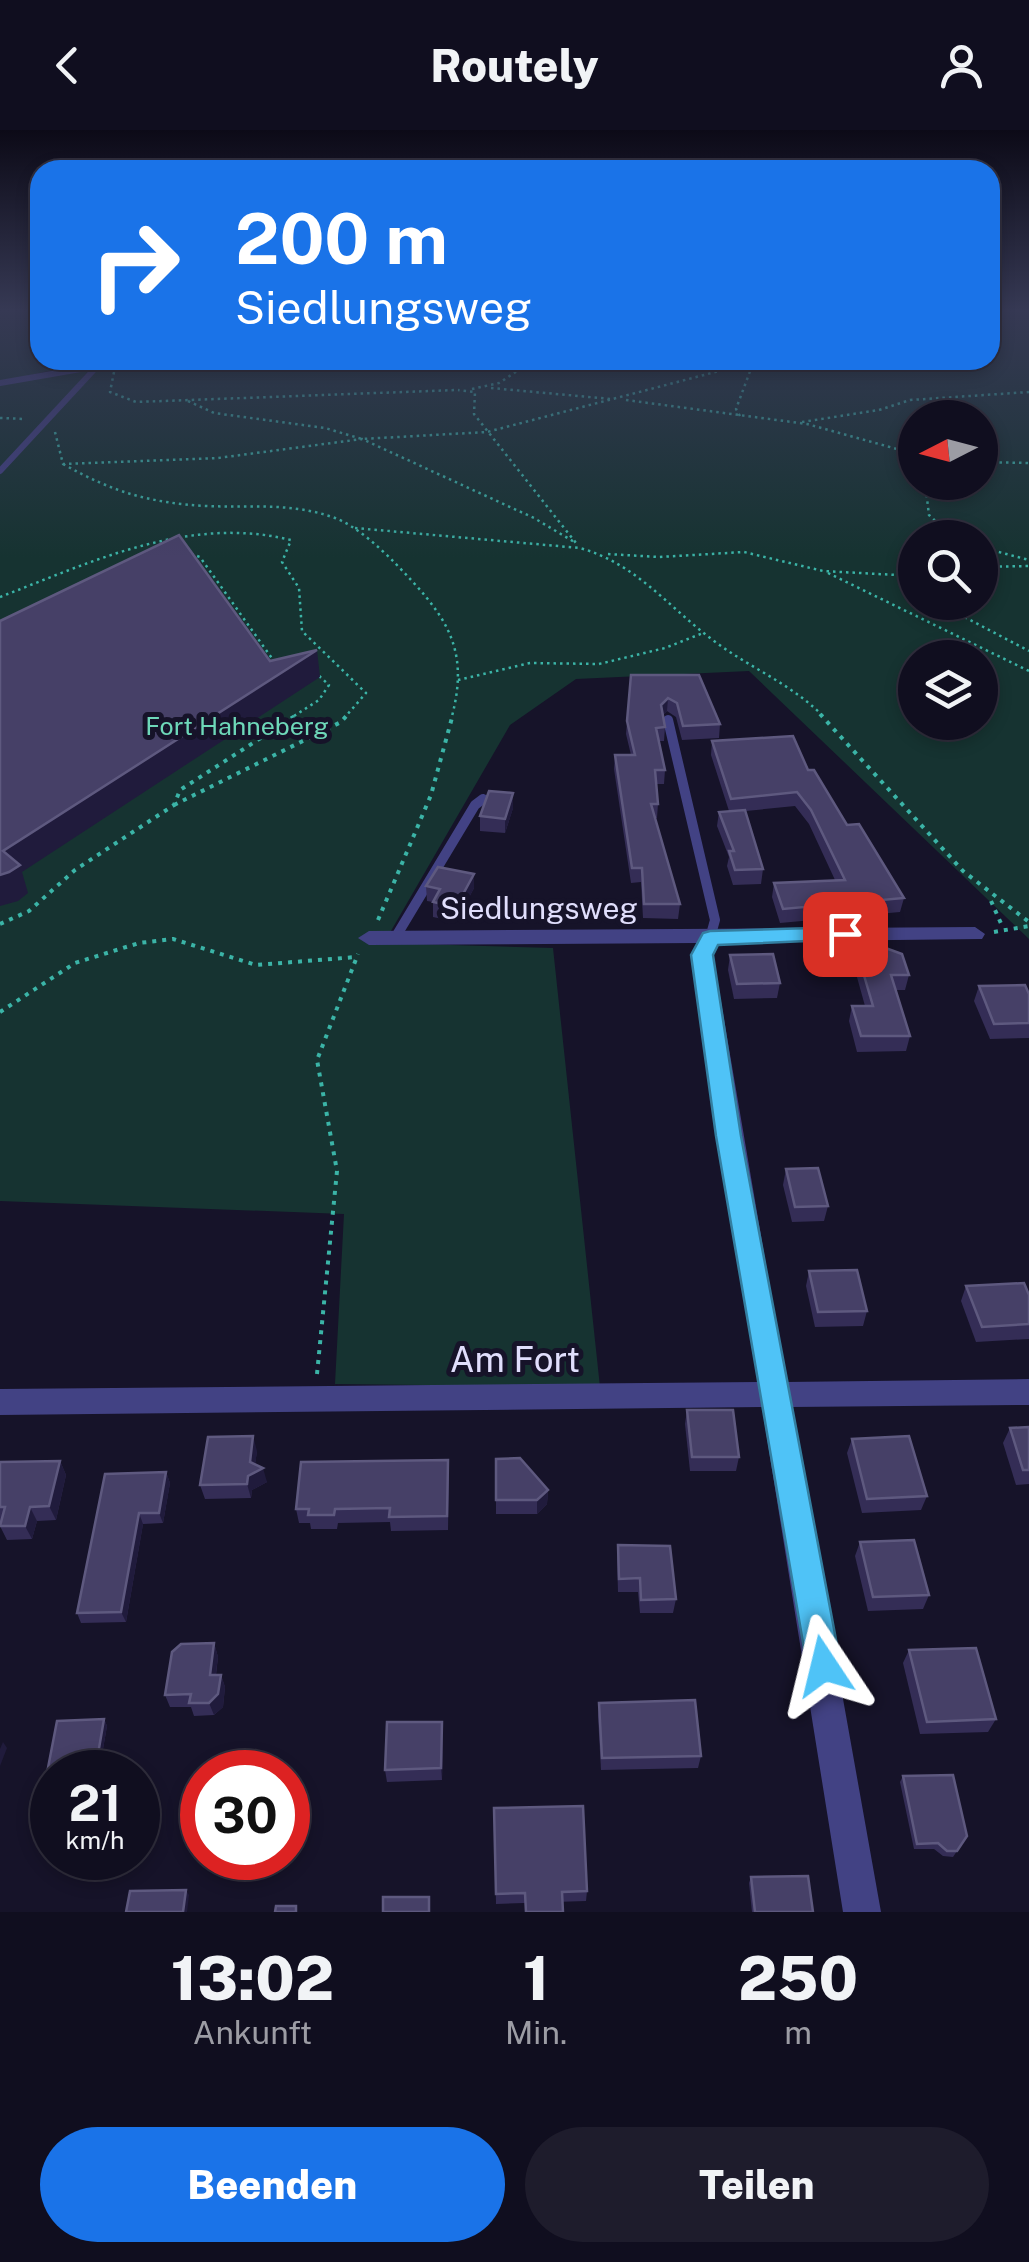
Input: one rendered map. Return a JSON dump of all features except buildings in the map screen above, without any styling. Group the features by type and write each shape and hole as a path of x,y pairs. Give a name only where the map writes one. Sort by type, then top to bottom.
{"street":[{"name":"Siedlungsweg","path":"368,938 976,934"},
{"path":"710,938 702,955 715,1046 862,1912"},
{"name":"Am Fort","path":"0,1402 1029,1392"}],"lane":[{"path":"0,471 74,391"},
{"path":"668,720 715,920 710,938"},
{"path":"394,938 474,805 483,798"}],"path":[{"path":"110,391 120,399 188,402 432,391"},
{"path":"468,391 475,392 474,414 576,543"},
{"path":"528,391 798,422 898,449"},
{"path":"63,464 218,458 362,440 487,432 652,391"},
{"path":"740,416 736,409 745,391"},
{"path":"798,422 879,410 910,400 1029,392"},
{"path":"188,402 214,412 325,428 362,440 605,554 634,572 724,650 785,682 864,758 992,901 1029,924"},
{"path":"0,418 45,423 55,430 59,461 112,491 136,498 206,506 284,506 327,516 353,528 382,550 441,611 454,645 458,680 431,794 392,894 356,957 318,1060 336,1171 314,1396"},
{"path":"998,463 1029,464"},
{"path":"353,528 558,546 576,543"},
{"path":"0,598 148,541 220,530 262,529 291,540 282,562 299,588 302,631 366,694 340,722 174,805 60,881 46,901 24,916 0,924"},
{"path":"605,554 660,557 744,552 823,571 897,576"},
{"path":"998,552 1029,560"},
{"path":"176,554 200,558 286,672"},
{"path":"998,567 1029,566"},
{"path":"823,571 1029,671"},
{"path":"970,620 1029,651"},
{"path":"458,680 530,663 599,664 665,648 704,633"},
{"path":"174,805 180,790 319,700 329,685 324,676 314,673"},
{"path":"992,901 1004,931 1029,924"},
{"path":"0,1012 76,964 139,943 173,938 256,965 356,957"}],"green space":[{"name":"Fort Hahneberg","path":"0,391 72,391 59,408 76,391 1029,391 1029,939 749,671 576,679 510,725 384,943 553,948 600,1387 335,1384 344,1214 0,1201"}],"route":[{"path":"824,1666 728,1136 702,955 710,938 845,934"}]}
